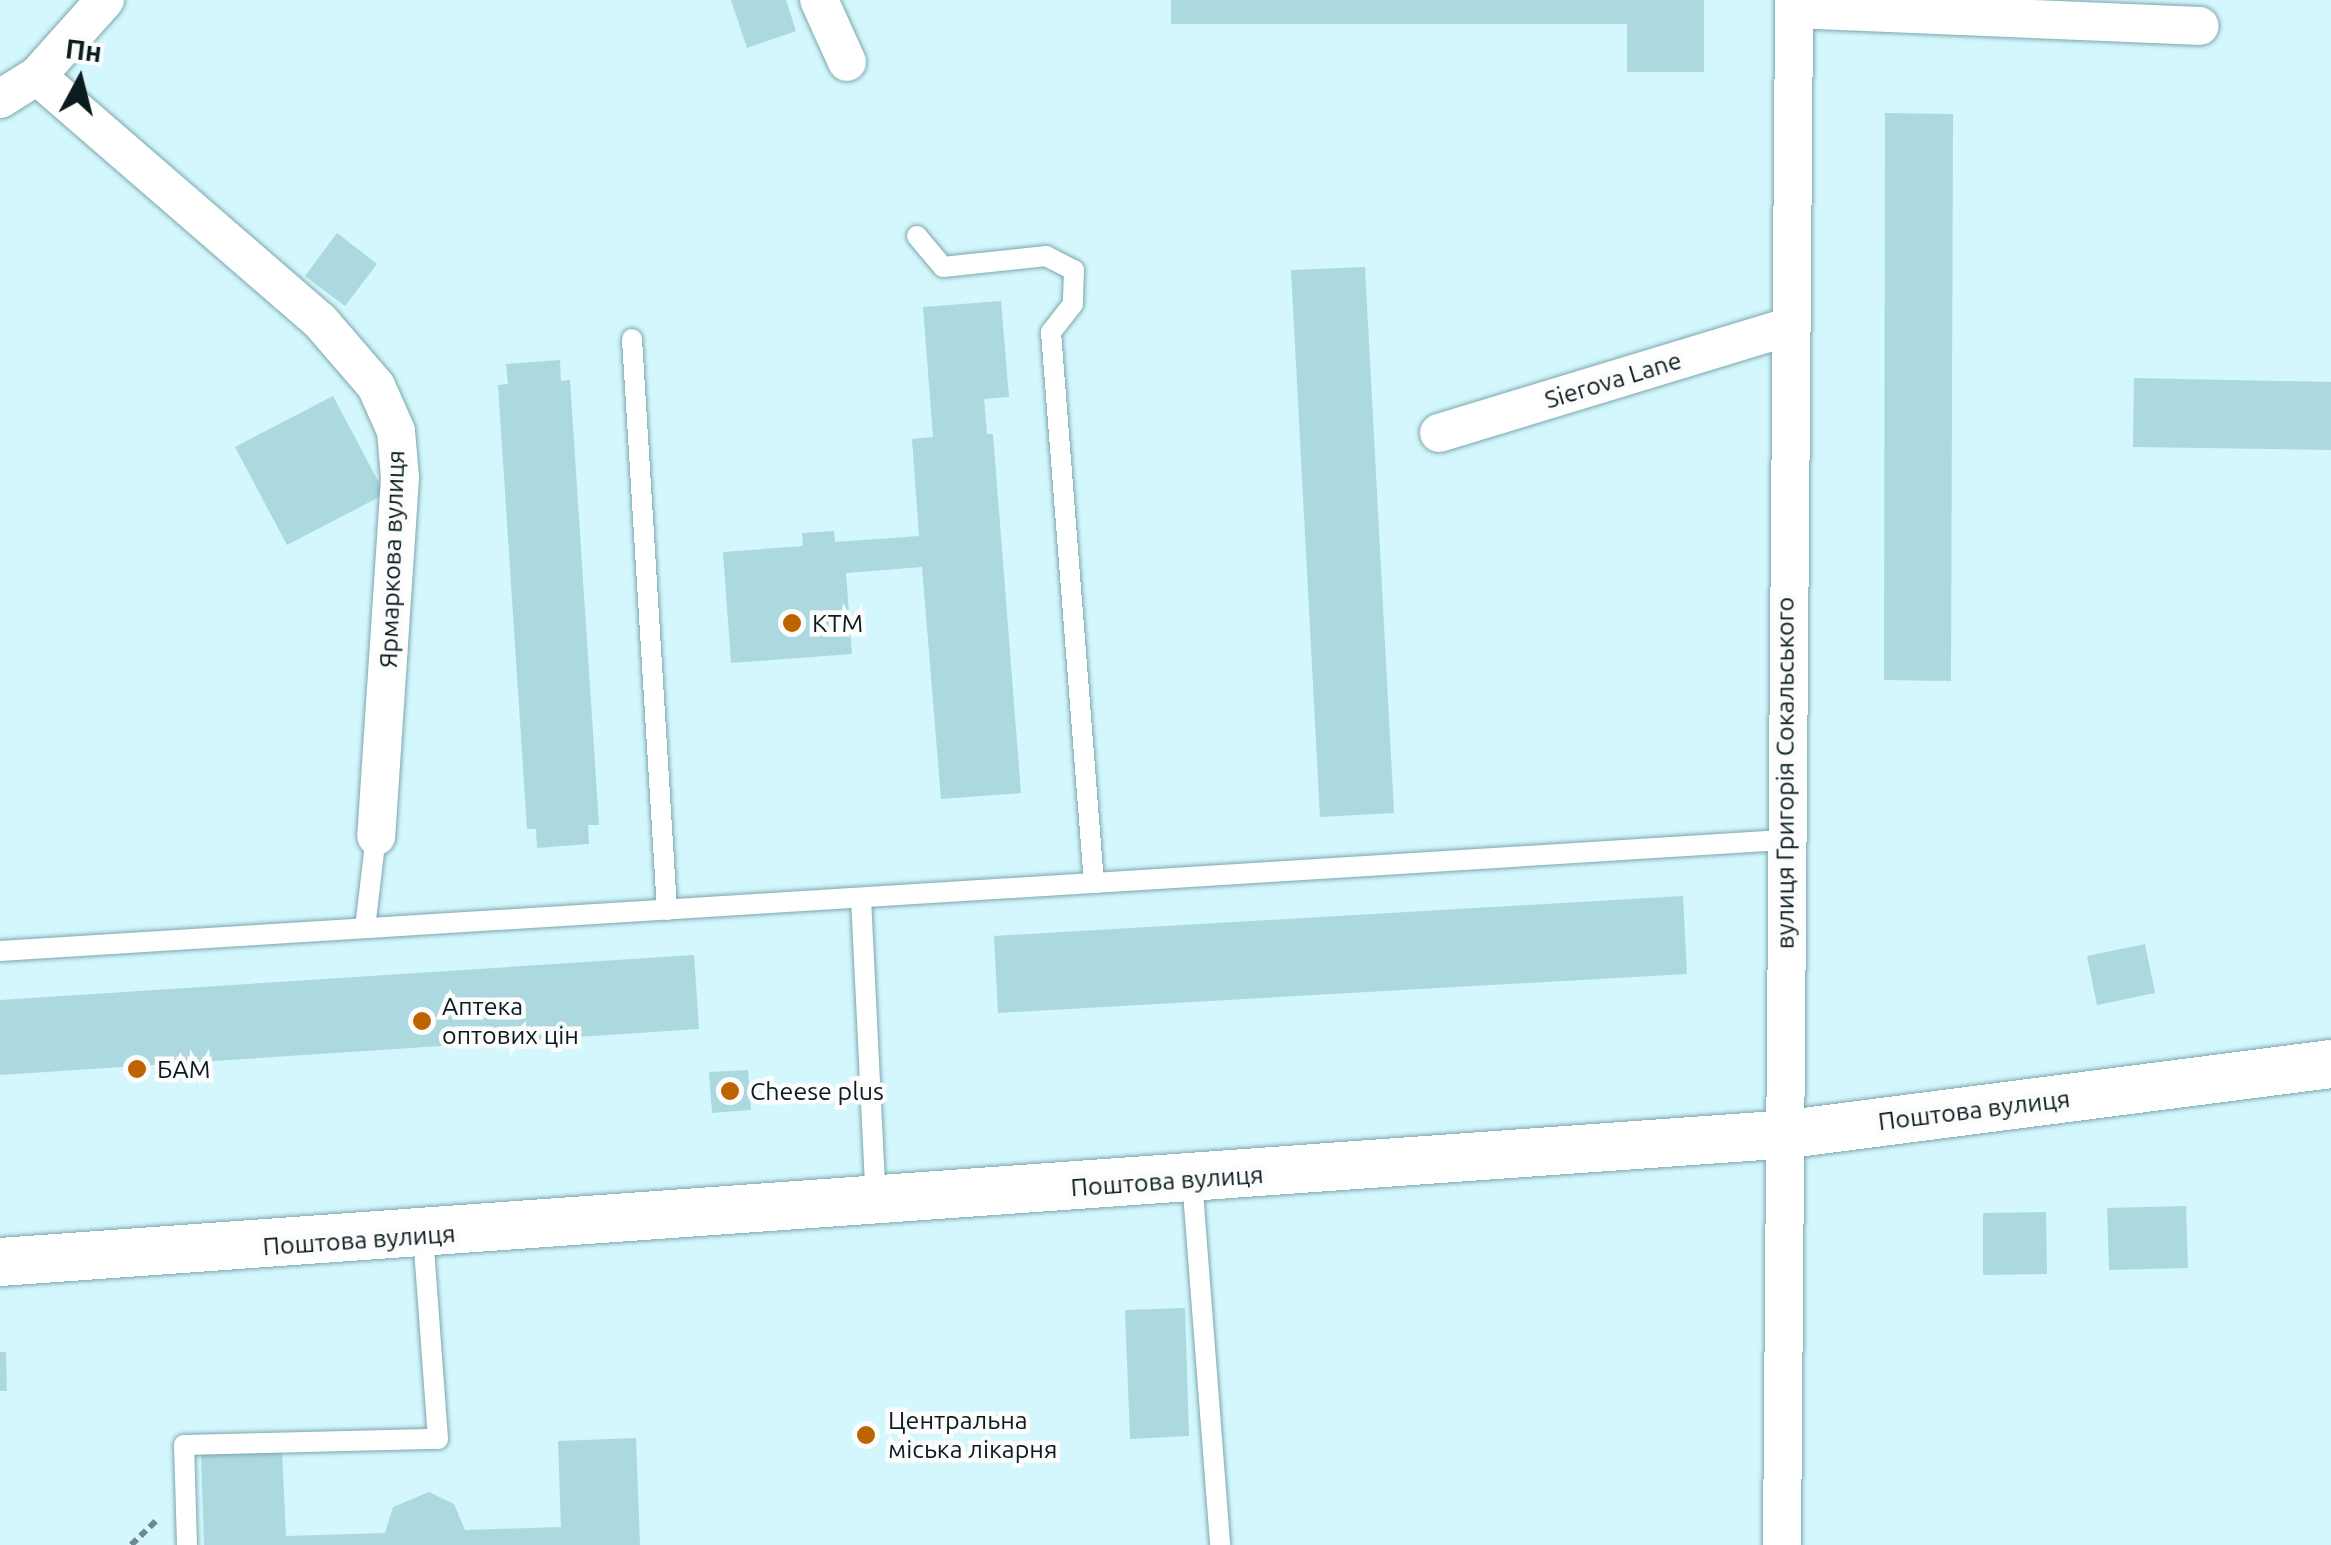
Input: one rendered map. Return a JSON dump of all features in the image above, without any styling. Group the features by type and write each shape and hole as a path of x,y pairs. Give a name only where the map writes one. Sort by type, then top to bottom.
{"street":[{"path":"0,99 37,76 105,0"},
{"path":"819,0 846,62"},
{"path":"1794,4 2200,26"},
{"name":"вулиця Григорія Сокальського","path":"1782,1545 1789,1134 1783,840 1794,4"},
{"name":"Ярмаркова вулиця","path":"37,76 320,321 376,386 396,431 400,478 376,836"},
{"name":"Sierova Lane","path":"1439,432 1787,328"},
{"name":"Поштова вулиця","path":"0,1262 876,1204 1789,1134 2331,1064"}],"lane":[{"path":"917,236 944,267 1046,256 1074,270 1073,304 1051,332 1094,884"},
{"path":"632,338 667,910"},
{"path":"364,928 376,836"},
{"path":"0,951 1783,840"},
{"path":"861,898 876,1204"},
{"path":"1192,1179 1220,1545"},
{"path":"187,1545 184,1445 438,1439 423,1236"}],"building":[{"path":"731,0 786,0 796,31 747,48"},
{"path":"1171,0 1704,0 1704,72 1627,72 1627,24 1171,24"},
{"path":"1885,113 1953,114 1951,681 1884,680"},
{"path":"337,233 377,264 345,306 305,276"},
{"path":"1365,267 1394,813 1320,817 1291,270"},
{"path":"1001,301 1009,397 984,399 987,434 993,434 1021,793 941,799 922,567 846,573 852,654 731,663 723,552 803,546 802,533 834,531 835,542 919,536 912,439 933,437 923,307"},
{"path":"560,360 561,381 570,380 599,825 588,825 589,844 537,848 536,829 527,829 498,385 508,384 506,364"},
{"path":"2134,378 2331,382 2331,450 2133,447"},
{"path":"333,396 385,494 287,545 235,447"},
{"path":"1683,896 1687,974 998,1013 994,936"},
{"path":"2145,944 2155,993 2097,1005 2087,956"},
{"path":"694,955 699,1029 0,1075 0,1000"},
{"name":"Cheese plus","path":"748,1070 751,1110 712,1113 709,1072"},
{"path":"2186,1206 2188,1268 2109,1270 2107,1208"},
{"path":"2046,1212 2047,1274 1983,1275 1983,1213"},
{"path":"1185,1308 1189,1436 1130,1439 1125,1310"},
{"path":"0,1352 6,1352 7,1391 0,1391"},
{"path":"636,1438 640,1545 204,1545 201,1454 282,1451 286,1536 385,1533 393,1507 429,1492 454,1504 465,1530 561,1527 558,1441"}],"place":[{"name":"КТМ","path":"792,623"},
{"name":"Аптека оптових цін","path":"422,1021"},
{"name":"БАМ","path":"137,1069"},
{"name":"Cheese plus","path":"730,1091"},
{"name":"Центральна міська лікарня","path":"866,1435"}]}
